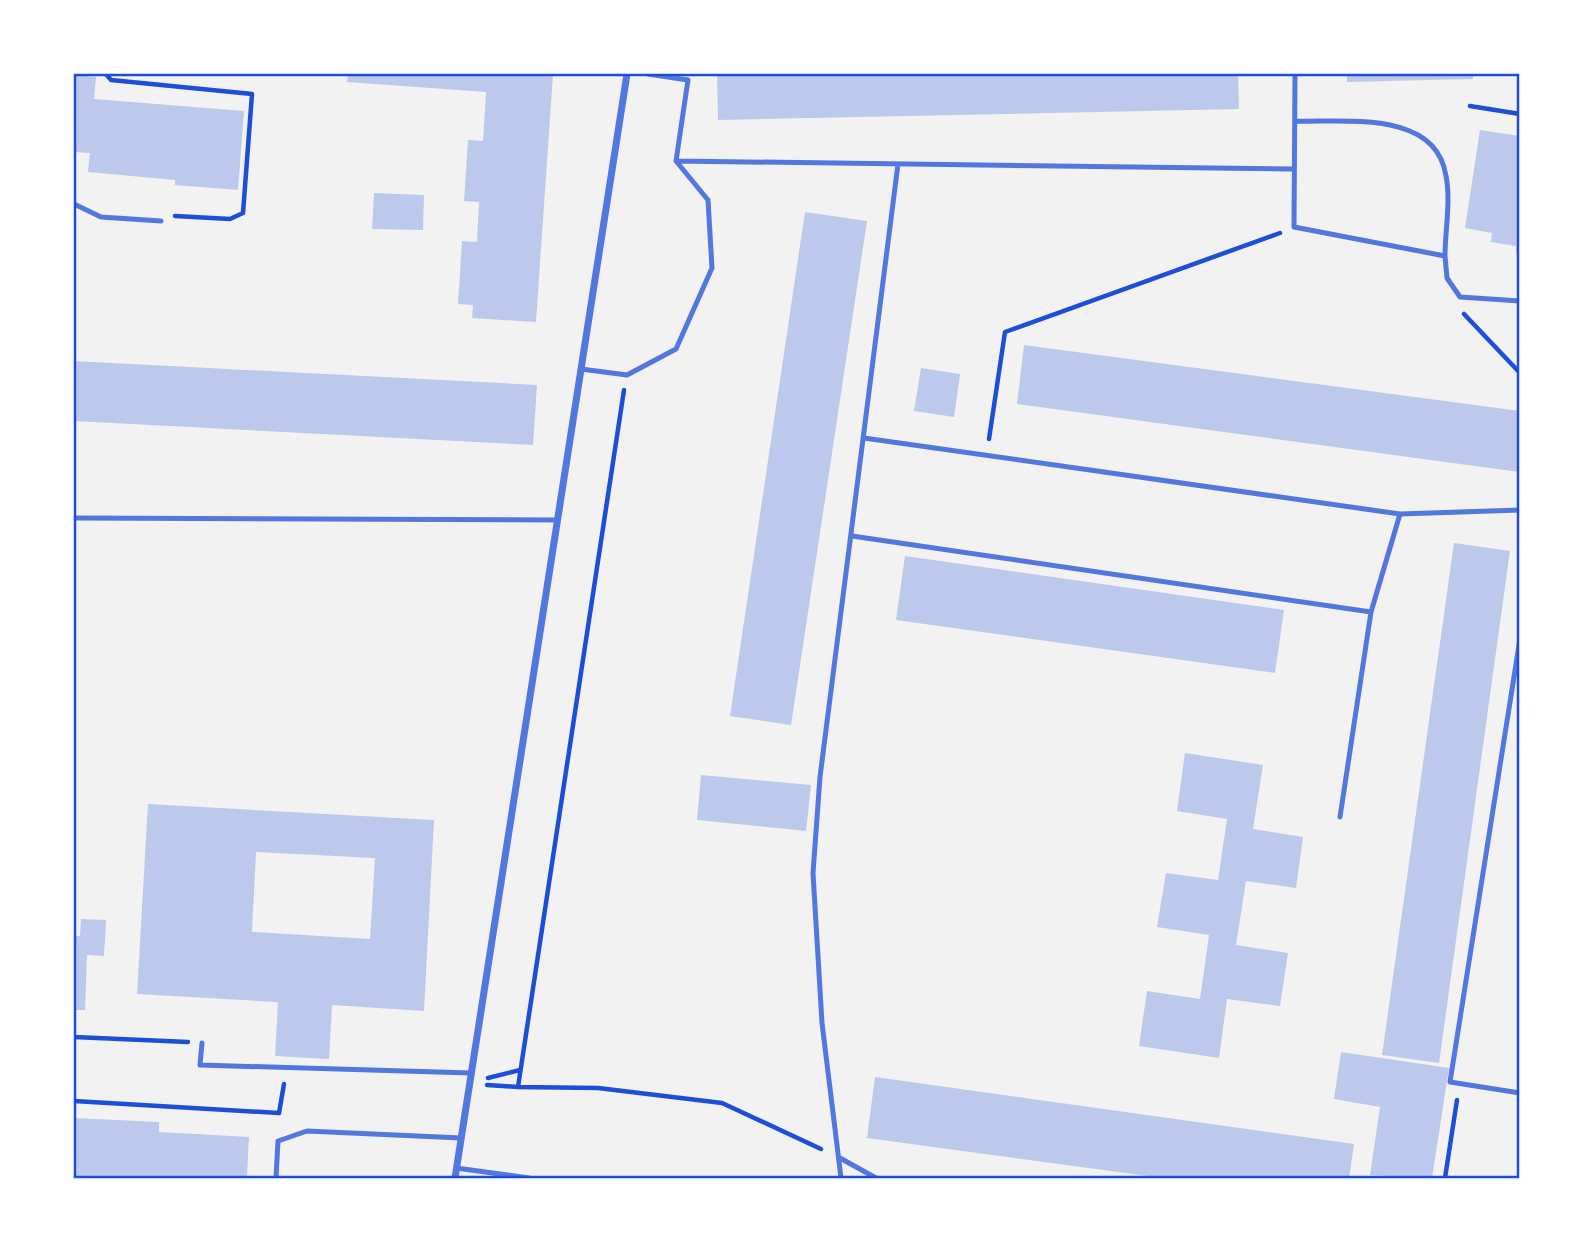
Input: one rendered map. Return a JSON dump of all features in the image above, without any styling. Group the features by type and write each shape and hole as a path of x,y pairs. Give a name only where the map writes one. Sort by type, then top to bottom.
{"street":[{"path":"455,1178 627,74"}],"lane":[{"path":"581,369 626,375 677,349 712,268 708,200 676,161 688,80 648,74"},
{"path":"1295,74 1294,228 1445,256"},
{"path":"1294,121 1390,125 1408,129 1426,138 1440,155 1447,176 1447,278 1460,297 1520,301"},
{"path":"676,161 1294,169"},
{"path":"841,1178 822,1023 813,873 820,777 898,164"},
{"path":"74,204 101,217 161,221"},
{"path":"864,438 1400,514 1520,510"},
{"path":"1340,817 1371,611 1400,514"},
{"path":"74,518 558,520"},
{"path":"852,536 1371,611"},
{"path":"1520,639 1450,1082 1520,1093"},
{"path":"202,1043 200,1065 471,1073"},
{"path":"276,1178 278,1141 307,1131 461,1139"},
{"path":"840,1158 876,1178"},
{"path":"456,1168 528,1178"}],"path":[{"path":"106,74 111,80 249,92 254,98 243,213 232,219 177,216 161,221"},
{"path":"1470,106 1520,114"},
{"path":"987,455 1005,332 1294,228"},
{"path":"518,1087 626,375"},
{"path":"74,1037 202,1043"},
{"path":"74,1101 279,1112 287,1069"},
{"path":"470,1083 520,1069"},
{"path":"470,1083 518,1087 598,1088 722,1102 840,1158"},
{"path":"1445,1178 1460,1084"}],"building":[{"path":"348,74 553,74 536,322 472,318 473,305 458,304 462,241 477,242 479,202 464,201 468,140 483,141 486,92 347,82"},
{"path":"717,74 1238,74 1239,109 718,120"},
{"path":"1347,74 1473,74 1473,79 1347,82"},
{"path":"74,75 96,77 94,99 244,111 238,190 175,185 175,180 88,172 90,153 74,152"},
{"path":"1480,130 1520,136 1520,254 1516,253 1516,246 1491,242 1492,233 1465,228"},
{"path":"374,193 424,195 423,230 372,229"},
{"path":"805,212 867,221 791,725 730,716"},
{"path":"1024,345 1520,411 1519,472 1017,404"},
{"path":"74,361 537,385 533,445 74,421"},
{"path":"921,368 960,374 954,417 914,411"},
{"path":"1454,543 1510,551 1439,1063 1382,1055"},
{"path":"905,556 1284,610 1275,673 896,620"},
{"path":"1185,753 1263,765 1253,829 1303,837 1296,888 1246,881 1236,945 1288,953 1280,1006 1227,999 1219,1058 1139,1046 1147,991 1200,999 1209,935 1157,927 1166,873 1218,880 1227,819 1177,811"},
{"path":"701,775 811,785 806,831 697,820"},
{"path":"148,804 434,820 424,1011 332,1005 329,1059 275,1056 278,1002 137,994","holes":["256,852 375,858 370,939 252,932"]},
{"path":"81,919 106,920 104,956 87,955 85,1010 74,1010 74,936 80,936"},
{"path":"1341,1052 1449,1068 1432,1178 1370,1175 1380,1107 1334,1099"},
{"path":"875,1077 1354,1144 1349,1178 1163,1178 867,1138"},
{"path":"74,1118 159,1122 159,1132 249,1137 247,1178 74,1176"}]}
